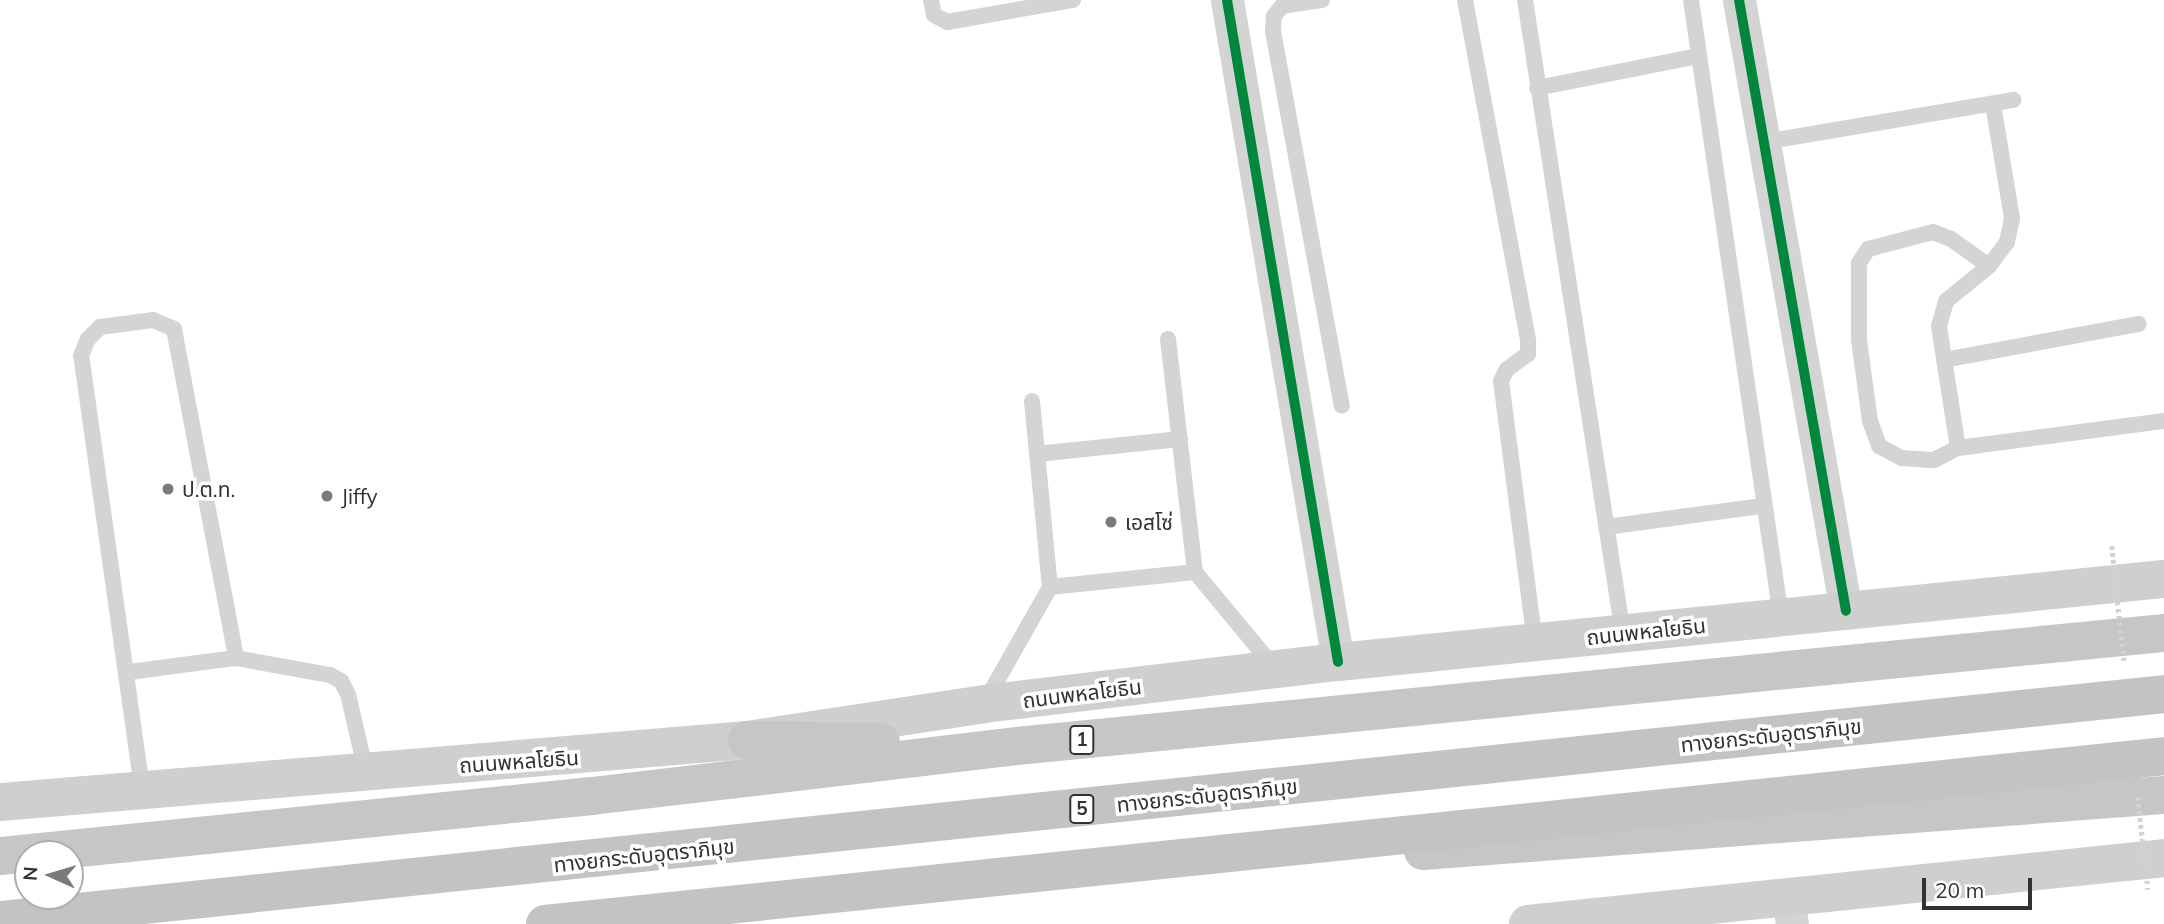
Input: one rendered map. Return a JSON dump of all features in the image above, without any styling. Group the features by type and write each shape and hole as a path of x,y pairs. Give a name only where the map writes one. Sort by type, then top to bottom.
{"highway":[{"name":"ถนนพหลโยธิน","path":"0,856 593,796 1027,745 2164,633"},
{"name":"ทางยกระดับอุตราภิมุข","path":"0,920 2164,694"},
{"path":"747,740 1027,745"},
{"path":"545,924 2164,756"},
{"path":"606,924 953,886 2164,795"}],"main road":[{"name":"ถนนพหลโยธิน","path":"0,802 142,788 747,740 984,704 1338,662 2164,579"},
{"path":"1528,924 1790,910 2164,858"}],"street":[{"path":"1227,0 1338,662"},
{"path":"1739,0 1846,611"}],"lane":[{"path":"931,0 934,15 947,22 1073,0"},
{"path":"1322,0 1282,6 1274,16 1273,31 1342,406"},
{"path":"1465,0 1528,341 1528,354 1507,369 1501,381 1535,642"},
{"path":"1525,0 1623,634"},
{"path":"1691,0 1761,506 1781,618"},
{"path":"1537,88 1699,56"},
{"path":"1764,142 2013,100"},
{"path":"1958,448 1939,326 1946,301 1989,266 2007,242 2012,218 1993,104"},
{"path":"1989,266 1951,239 1933,232 1868,248 1859,263 1859,340 1870,421 1879,446 1902,457 1934,460 1958,448 2164,421"},
{"path":"142,788 129,672 81,356 100,327 153,320 174,329 236,658"},
{"path":"1944,360 2139,324"},
{"path":"1168,339 1195,572 1277,670"},
{"path":"984,704 1050,587 1032,401"},
{"path":"1037,454 1180,439"},
{"path":"1606,527 1761,506"},
{"path":"1050,587 1195,572"},
{"path":"129,672 236,658 341,681 366,772"}],"cycle path":[{"path":"1227,0 1338,662"},
{"path":"1739,0 1846,611"}],"place":[{"name":"ป.ต.ท.","path":"168,489"},
{"name":"Jiffy","path":"327,496"},
{"name":"เอสโซ่","path":"1111,522"}]}
